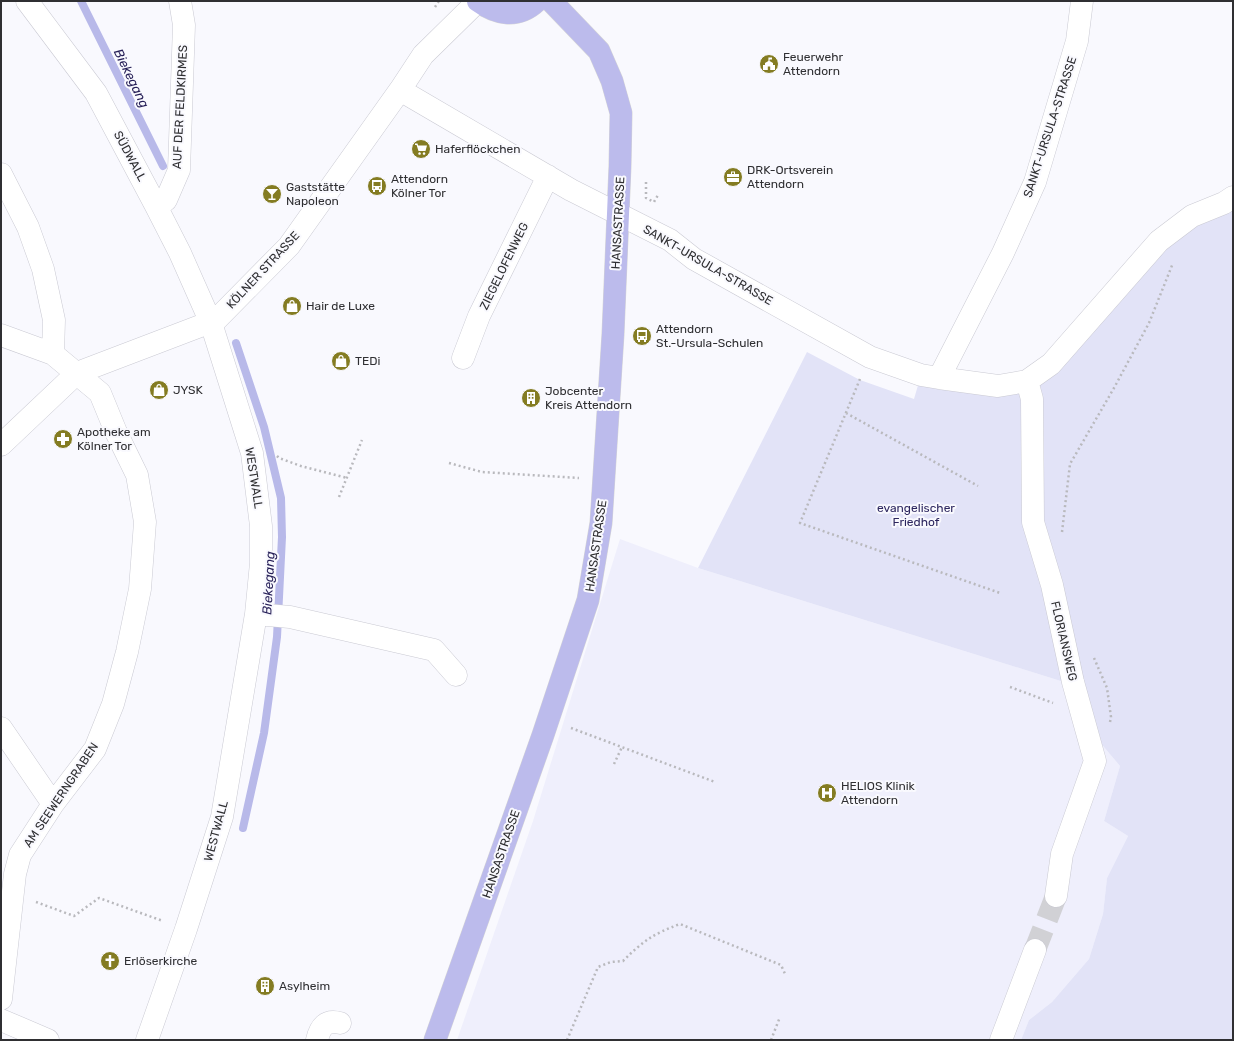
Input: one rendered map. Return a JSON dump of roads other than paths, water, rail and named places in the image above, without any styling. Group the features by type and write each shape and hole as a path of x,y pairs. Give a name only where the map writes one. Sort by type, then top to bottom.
{"main road":[{"path":"478,1 488,8 500,13 513,13 525,9 537,1"},
{"name":"HANSASTRASSE","path":"435,1040 543,735 588,600 601,523 612,342 621,113 612,81 599,51 551,1"}],"street":[{"name":"SÜDWALL","path":"27,1 96,93 156,206 211,323"},
{"name":"AUF DER FELDKIRMES","path":"156,206 166,200 179,170 184,25 180,1"},
{"name":"KÖLNER STRASSE","path":"1,445 78,373 216,320 289,246 400,90 423,55 478,1"},
{"name":"SANKT-URSULA-STRASSE","path":"939,378 1003,253 1035,182 1077,41 1082,1"},
{"name":"SANKT-URSULA-STRASSE","path":"400,90 548,176 670,240 694,259 870,357 921,374 998,386 1027,381 1051,364 1159,241 1192,216 1224,203 1233,197"},
{"path":"1,174 28,227 43,269 54,320 53,354"},
{"name":"ZIEGELOFENWEG","path":"463,358 479,316 548,176"},
{"name":"WESTWALL","path":"148,1040 222,817 259,615 261,526 252,453 211,323"},
{"name":"AM SEEWERNGRABEN","path":"1,335 53,354 78,373 100,393 116,432 137,475 145,522 140,589 127,652 113,704 95,749 53,804 20,855 11,898 1,999"},
{"name":"FLORIANSWEG","path":"1027,381 1032,399 1033,522 1052,585 1073,682 1095,761 1062,854 1056,896"},
{"path":"259,615 290,616 434,650 456,675"},
{"path":"1,728 53,804"},
{"path":"1001,1040 1035,950"},
{"path":"1,1020 48,1040"},
{"path":"317,1040 318,1033 326,1023 333,1021 340,1022"}],"waterway":[{"name":"Biekegang","path":"81,1 163,166"},
{"name":"Biekegang","path":"236,343 264,427 281,498 282,537 277,637 264,733 243,828"}],"tunnel":[{"path":"1035,950 1056,896"}],"place":[{"name":"Feuerwehr Attendorn","path":"769,64"},
{"name":"Haferflöckchen","path":"421,149"},
{"name":"DRK-Ortsverein Attendorn","path":"733,177"},
{"name":"Attendorn Kölner Tor","path":"377,186"},
{"name":"Gaststätte Napoleon","path":"272,194"},
{"name":"Hair de Luxe","path":"292,306"},
{"name":"Attendorn St.-Ursula-Schulen","path":"642,336"},
{"name":"TEDi","path":"341,361"},
{"name":"JYSK","path":"159,390"},
{"name":"Jobcenter Kreis Attendorn","path":"531,398"},
{"name":"Apotheke am Kölner Tor","path":"63,439"},
{"name":"HELIOS Klinik Attendorn","path":"827,793"},
{"name":"Erlöserkirche","path":"110,961"},
{"name":"Asylheim","path":"265,986"}],"park label":[{"name":"evangelischer Friedhof","path":"916,515"}]}
